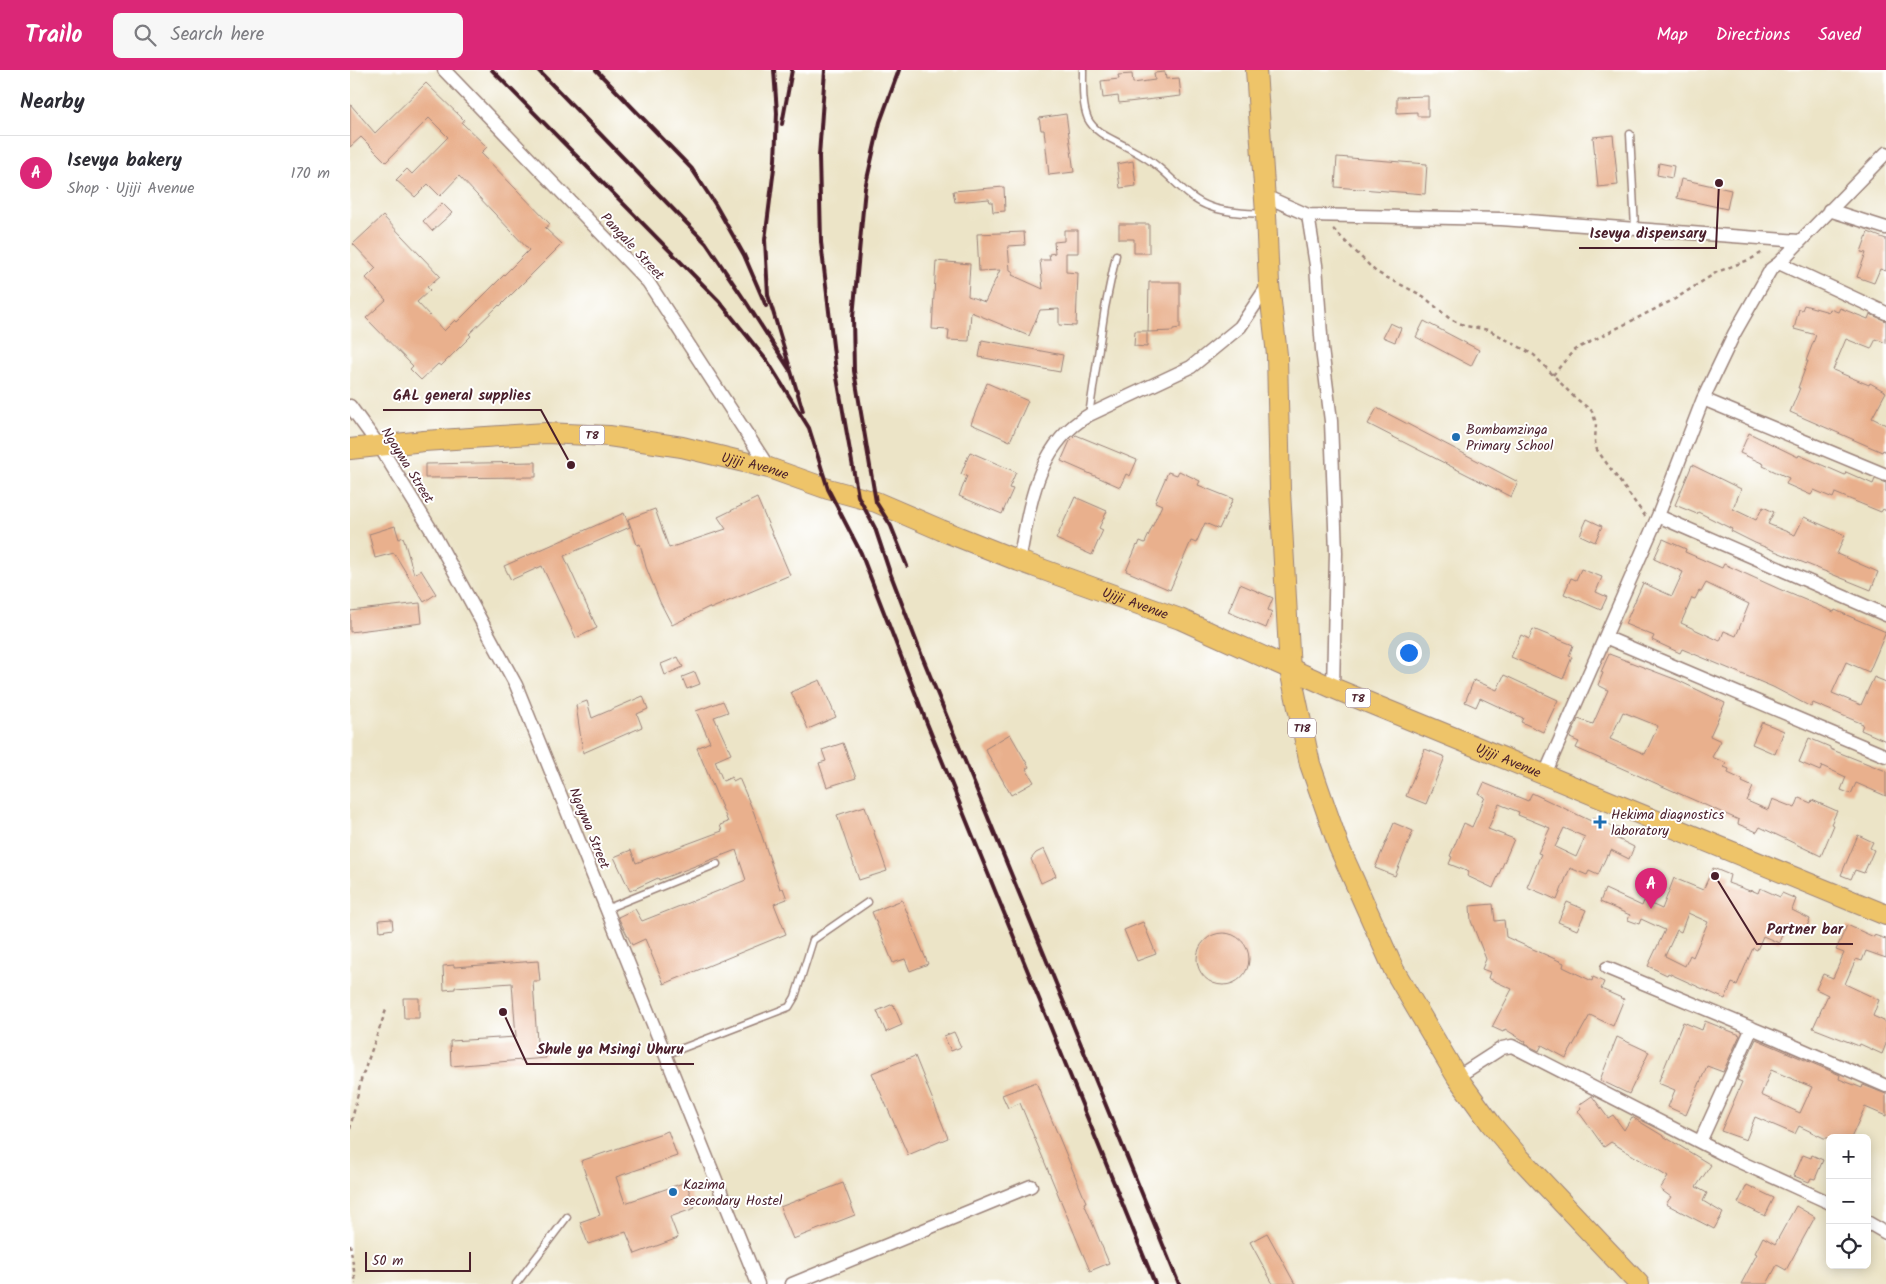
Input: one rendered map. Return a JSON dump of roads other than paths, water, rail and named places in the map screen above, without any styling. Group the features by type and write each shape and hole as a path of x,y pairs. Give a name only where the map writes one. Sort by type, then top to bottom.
{"highway":[{"name":"T18","path":"1256,70 1269,284 1277,355 1280,491 1290,670 1310,764 1339,847 1394,970 1457,1077 1491,1124 1519,1157 1640,1284"},
{"name":"Ujiji Avenue","path":"350,449 424,441 546,433 609,436 682,447 769,468 828,489 876,502 1019,561 1180,619 1332,688 1886,915"}],"street":[{"name":"Pangale Street","path":"444,70 648,282 769,468"},
{"path":"1545,774 1656,521 1703,399 1734,334 1771,269 1886,153"},
{"path":"1265,205 1314,215 1501,219 1799,241"},
{"path":"1829,210 1886,228"},
{"path":"1314,215 1322,349 1331,421 1336,553 1332,688"},
{"path":"1779,263 1886,314"},
{"path":"1019,561 1033,489 1046,459 1062,435 1089,415 1191,367 1240,327 1269,284"},
{"path":"1703,399 1886,475"},
{"name":"Ngoywa Street","path":"350,406 380,447 435,536 516,685 758,1284"},
{"path":"1656,521 1886,614"},
{"path":"1605,637 1886,756"},
{"path":"1607,968 1886,1086"},
{"path":"1700,1142 1752,1028"},
{"path":"1457,1077 1502,1048 1512,1046 1700,1142 1826,1202"},
{"path":"792,1284 1032,1186"},
{"path":"1870,1224 1886,1233"}],"lane":[{"path":"1082,70 1083,96 1088,119 1097,131 1137,152 1158,166 1180,187 1210,207 1226,211 1265,205"},
{"path":"1630,134 1635,228"},
{"path":"1089,415 1105,308 1116,255"},
{"path":"606,908 717,864"},
{"path":"665,1055 789,1007 795,997 813,940 868,902"},
{"path":"516,1284 568,1217"}],"railway":[{"path":"492,70 719,301 768,362 809,428 828,489 861,553 926,721 1155,1284"},
{"path":"538,70 706,243 791,372"},
{"path":"596,70 692,169 715,204 744,255 766,306"},
{"path":"774,70 777,113 775,160 765,240 768,295 803,411"},
{"path":"782,124 792,70"},
{"path":"825,70 819,156 821,242 836,372 858,496 875,528 922,656 1179,1284"},
{"path":"899,70 880,122 865,188 853,317 854,371 876,502 891,526 907,566"}],"place":[{"name":"Isevya dispensary","path":"1719,183"},
{"name":"Bombamzinga Primary School","path":"1456,437"},
{"name":"GAL general supplies","path":"571,465"},
{"name":"Hekima diagnostics laboratory","path":"1600,822"},
{"name":"Partner bar","path":"1715,876"},
{"name":"Isevya bakery","path":"1651,909"},
{"name":"Shule ya Msingi Uhuru","path":"503,1012"},
{"name":"Kazima secondary Hostel","path":"673,1192"}]}
